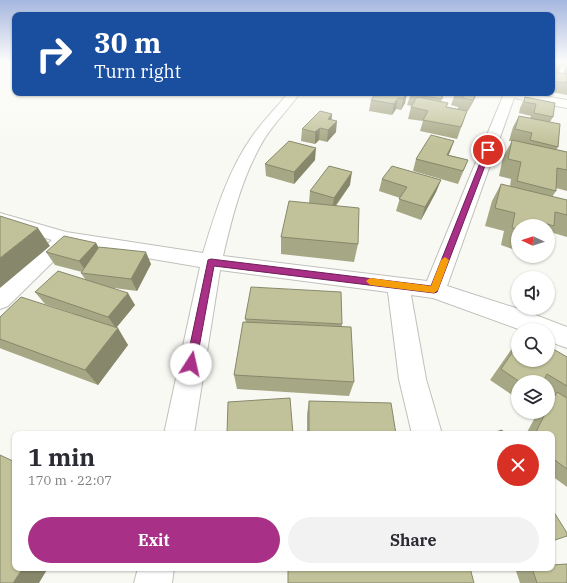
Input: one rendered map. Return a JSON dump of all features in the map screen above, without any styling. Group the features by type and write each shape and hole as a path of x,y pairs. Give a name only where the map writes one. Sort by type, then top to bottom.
{"street":[{"path":"179,431 211,262 223,217 241,168 257,139 292,96"},
{"path":"434,290 507,96"},
{"path":"524,96 567,104"},
{"path":"0,219 66,238 211,262 434,290 530,323"},
{"path":"0,300 66,238"},
{"path":"398,285 405,338 417,403 426,431"},
{"path":"555,333 567,338"},
{"path":"153,583 155,571"}],"building":[{"path":"374,96 405,96 403,99 398,98 394,104 371,100"},
{"path":"423,96 442,96 442,99"},
{"path":"463,96 475,96 473,100 462,98"},
{"path":"417,97 448,103 446,107 467,111 461,127 423,120 428,111 411,107"},
{"path":"525,97 555,103 553,117 534,113 536,104 524,102"},
{"path":"320,111 332,114 328,119 337,121 328,130 320,128 315,132 302,129"},
{"path":"519,116 560,124 558,147 530,140 532,133 515,129"},
{"path":"431,135 454,141 447,155 468,160 463,171 416,159"},
{"path":"512,140 567,152 567,170 557,168 556,191 517,181 521,162 508,159"},
{"path":"289,141 316,148 294,172 265,164"},
{"path":"329,166 352,172 334,198 310,191"},
{"path":"392,166 441,180 425,207 399,199 407,187 382,179"},
{"path":"501,184 567,200 567,215 555,212 554,219 514,219 515,213 495,208"},
{"path":"289,201 359,208 358,244 281,237"},
{"path":"0,216 38,228 0,258"},
{"path":"64,236 96,243 79,261 46,252"},
{"path":"99,247 146,252 131,279 81,273"},
{"path":"58,271 128,293 108,317 35,292"},
{"path":"251,287 341,292 342,324 245,319"},
{"path":"21,297 118,328 85,370 0,339 0,317"},
{"path":"243,322 351,327 354,382 234,375"},
{"path":"555,350 567,357 567,386 555,379 555,375 511,376 501,369 511,354 511,367 555,367"},
{"path":"557,392 567,398 567,469 555,460 555,431 536,431 542,419 555,419 555,396"},
{"path":"290,398 293,431 227,431 228,402"},
{"path":"309,401 391,403 396,431 309,431"},
{"path":"0,455 12,461 12,571 21,571 13,583 0,583"},
{"path":"555,514 567,533 567,536 555,540"},
{"path":"567,564 567,583 537,583 533,571 555,571 555,565"},
{"path":"288,571 471,571 474,583 288,583"}],"slow traffic":[{"path":"370,281 434,290 445,260"}],"route":[{"path":"191,364 211,262 434,290 488,150"}]}
